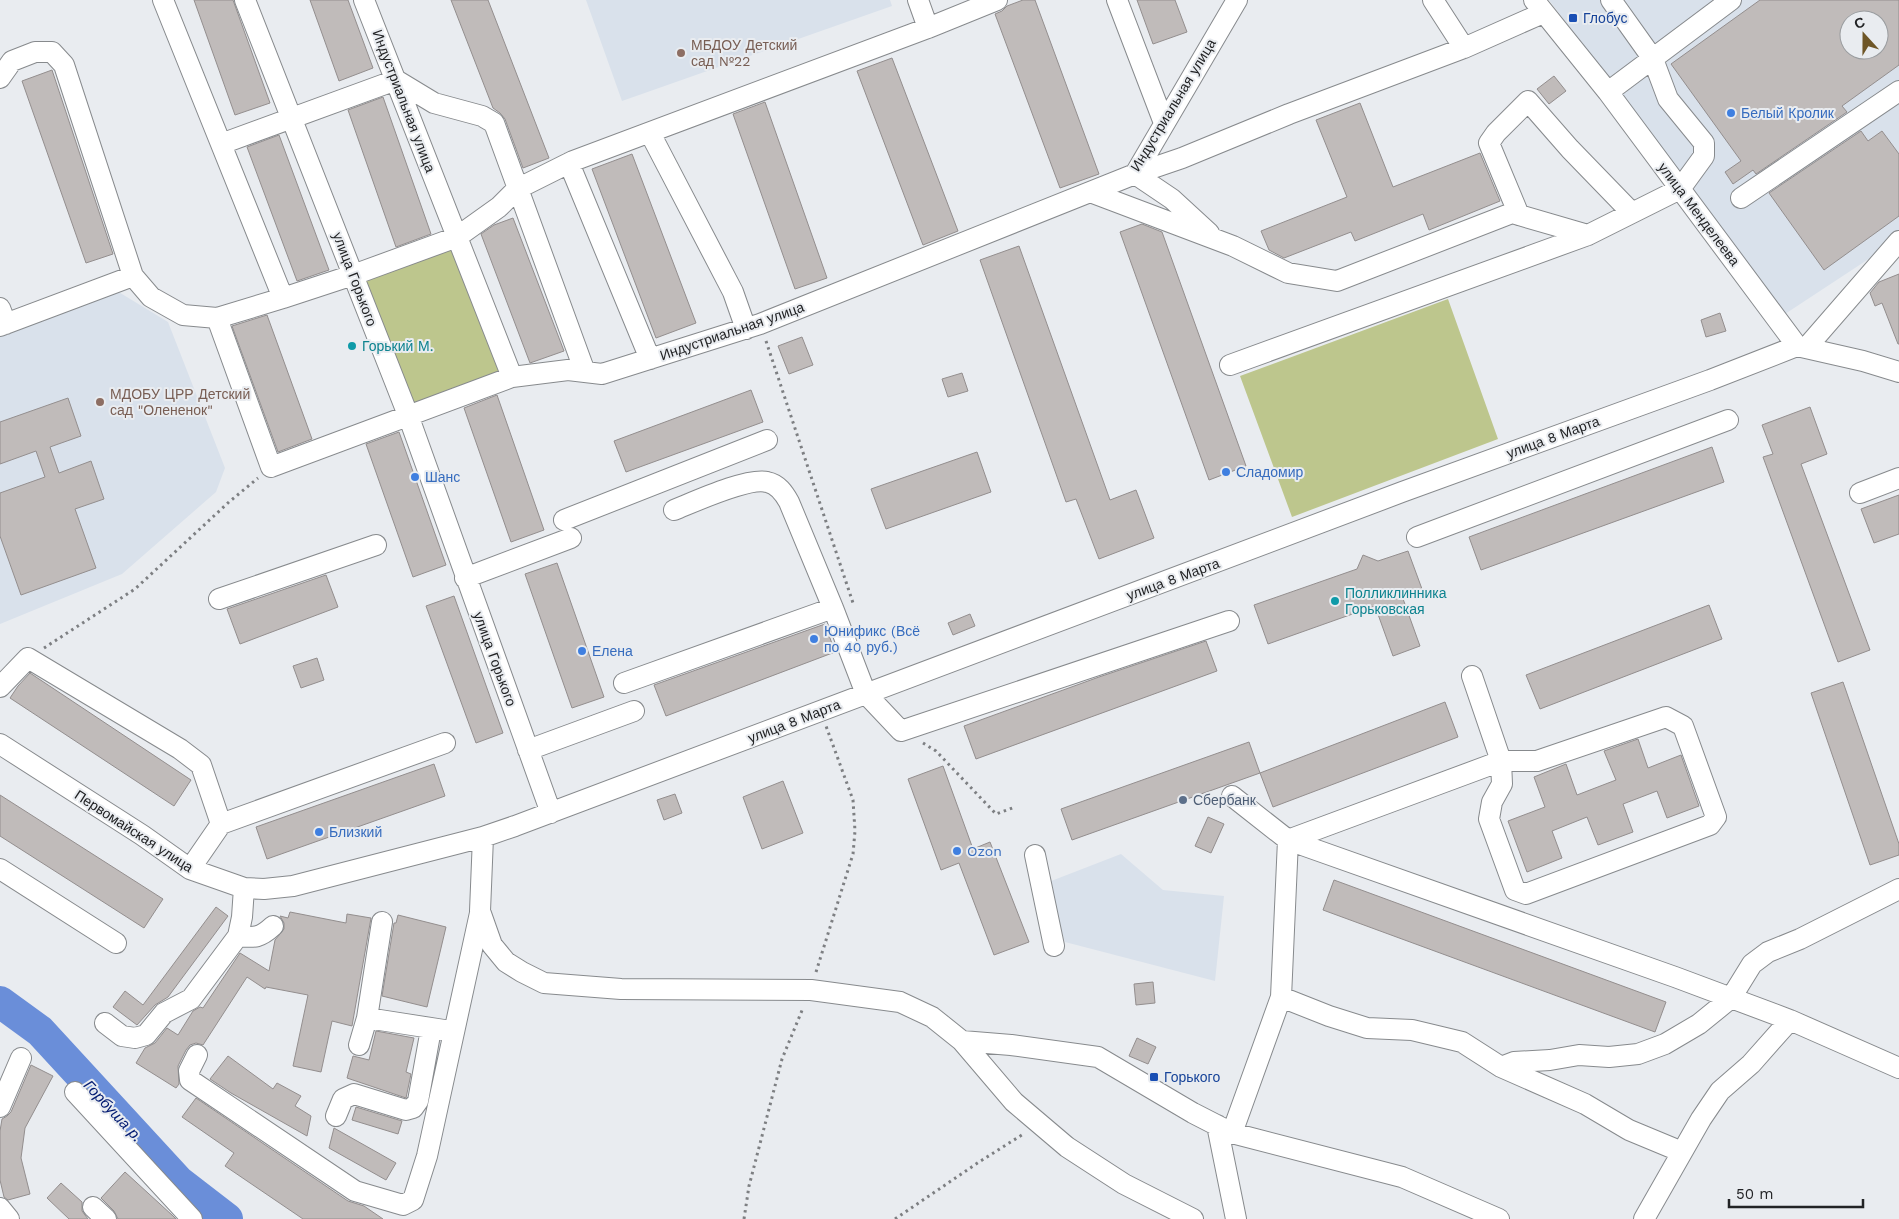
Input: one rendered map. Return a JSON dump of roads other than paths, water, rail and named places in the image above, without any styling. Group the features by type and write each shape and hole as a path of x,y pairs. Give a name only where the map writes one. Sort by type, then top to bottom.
{"street":[{"path":"163,0 283,298"},
{"name":"улица Горького","path":"245,0 408,415 551,813"},
{"name":"Индустриальная улица","path":"364,0 512,377 568,370 602,374 753,327 1135,174 1237,0"},
{"path":"918,0 928,28"},
{"path":"0,78 12,62 35,52 52,52 64,65 133,276 152,297 183,315 217,318 353,275 457,237 499,207 517,190 569,163 650,134 997,0"},
{"path":"1117,0 1164,123"},
{"path":"1433,0 1464,48"},
{"path":"1230,365 1588,235 1680,189 1704,156 1704,143 1668,99 1653,59 1611,0"},
{"path":"1608,92 1731,0"},
{"path":"1135,174 1182,158 1289,114 1464,48 1538,7"},
{"name":"улица Менделеева","path":"1538,7 1608,92 1801,347"},
{"path":"222,144 396,80 434,103 482,116 494,123 585,372"},
{"path":"1741,198 1899,90"},
{"path":"1519,215 1489,143 1496,133 1528,101 1570,149 1632,213"},
{"path":"650,134 753,327"},
{"path":"569,163 650,359"},
{"path":"1135,174 1172,199 1215,239"},
{"path":"1090,192 1233,246 1288,273 1337,281 1512,213 1588,235"},
{"path":"1899,240 1801,347 1863,361 1899,372"},
{"path":"2,319 133,276"},
{"path":"217,318 271,468 512,377"},
{"name":"улица 8 Марта","path":"483,837 1402,492 1801,347"},
{"path":"1418,537 1728,420"},
{"path":"465,578 567,529 767,440"},
{"path":"1860,493 1899,478"},
{"path":"674,510 747,483 767,481 780,488 789,502 834,608 866,694 901,731 1228,621"},
{"path":"219,599 376,545"},
{"path":"624,683 834,608"},
{"path":"0,687 28,658 180,749 201,765 221,824"},
{"path":"1288,840 1501,761 1537,761 1666,717 1683,726 1716,817 1710,825 1526,894 1515,890 1489,819 1492,802 1502,784 1501,761 1472,676"},
{"path":"528,750 634,711"},
{"path":"190,869 221,824 445,743"},
{"name":"Первомайская улица","path":"0,744 142,835 190,869 244,888 264,889 293,886 483,837"},
{"path":"1232,796 1288,840 1790,1020 1899,1068"},
{"path":"198,1055 188,1071 190,1080 355,1191 403,1205 413,1200 427,1156 480,912 483,837"},
{"path":"1236,1219 1224,1129 1281,997 1288,840"},
{"path":"1035,855 1054,946"},
{"path":"0,869 116,943"},
{"path":"105,1023 122,1036 135,1038 146,1035 164,1013 191,999 238,936 242,917 244,888"},
{"path":"1501,1067 1514,1062 1550,1060 1579,1055 1610,1057 1638,1054 1665,1044 1699,1024 1731,998 1752,964 1768,952 1800,939 1899,890"},
{"path":"480,912 492,945 506,962 544,984 621,989 811,990 900,1002 932,1017 962,1041 1014,1102 1067,1147 1124,1184 1193,1219"},
{"path":"359,1045 367,1018 382,922"},
{"path":"238,936 252,938 263,935 273,926"},
{"path":"1281,997 1329,1016 1367,1028 1412,1030 1462,1042 1501,1067 1585,1104 1629,1130 1682,1152"},
{"path":"367,1018 431,1029 455,1031"},
{"path":"1644,1219 1682,1152 1720,1091 1752,1064 1790,1020"},
{"path":"336,1116 343,1099 354,1094 406,1110 413,1108 418,1101 431,1029"},
{"path":"962,1041 1011,1044 1098,1057 1192,1113 1224,1129 1402,1177 1499,1219"},
{"path":"0,1107 21,1058"},
{"path":"75,1092 192,1219"},
{"path":"0,1208 8,1219"}],"waterway":[{"name":"Горбуша р.","path":"0,1002 40,1031 179,1182 227,1219"}],"place":[{"name":"Глобус","path":"1573,18"},
{"name":"МБДОУ Детский сад №22","path":"681,53"},
{"name":"Белый Кролик","path":"1731,113"},
{"name":"Горький М.","path":"352,346"},
{"name":"МДОБУ ЦРР Детский сад \"Олененок\"","path":"100,402"},
{"name":"Сладомир","path":"1226,472"},
{"name":"Шанс","path":"415,477"},
{"name":"Полликлинника Горьковская","path":"1335,601"},
{"name":"Юнификс (Всё по 40 руб.)","path":"814,639"},
{"name":"Елена","path":"582,651"},
{"name":"Сбербанк","path":"1183,800"},
{"name":"Близкий","path":"319,832"},
{"name":"Ozon","path":"957,851"},
{"name":"Горького","path":"1154,1077"}]}
